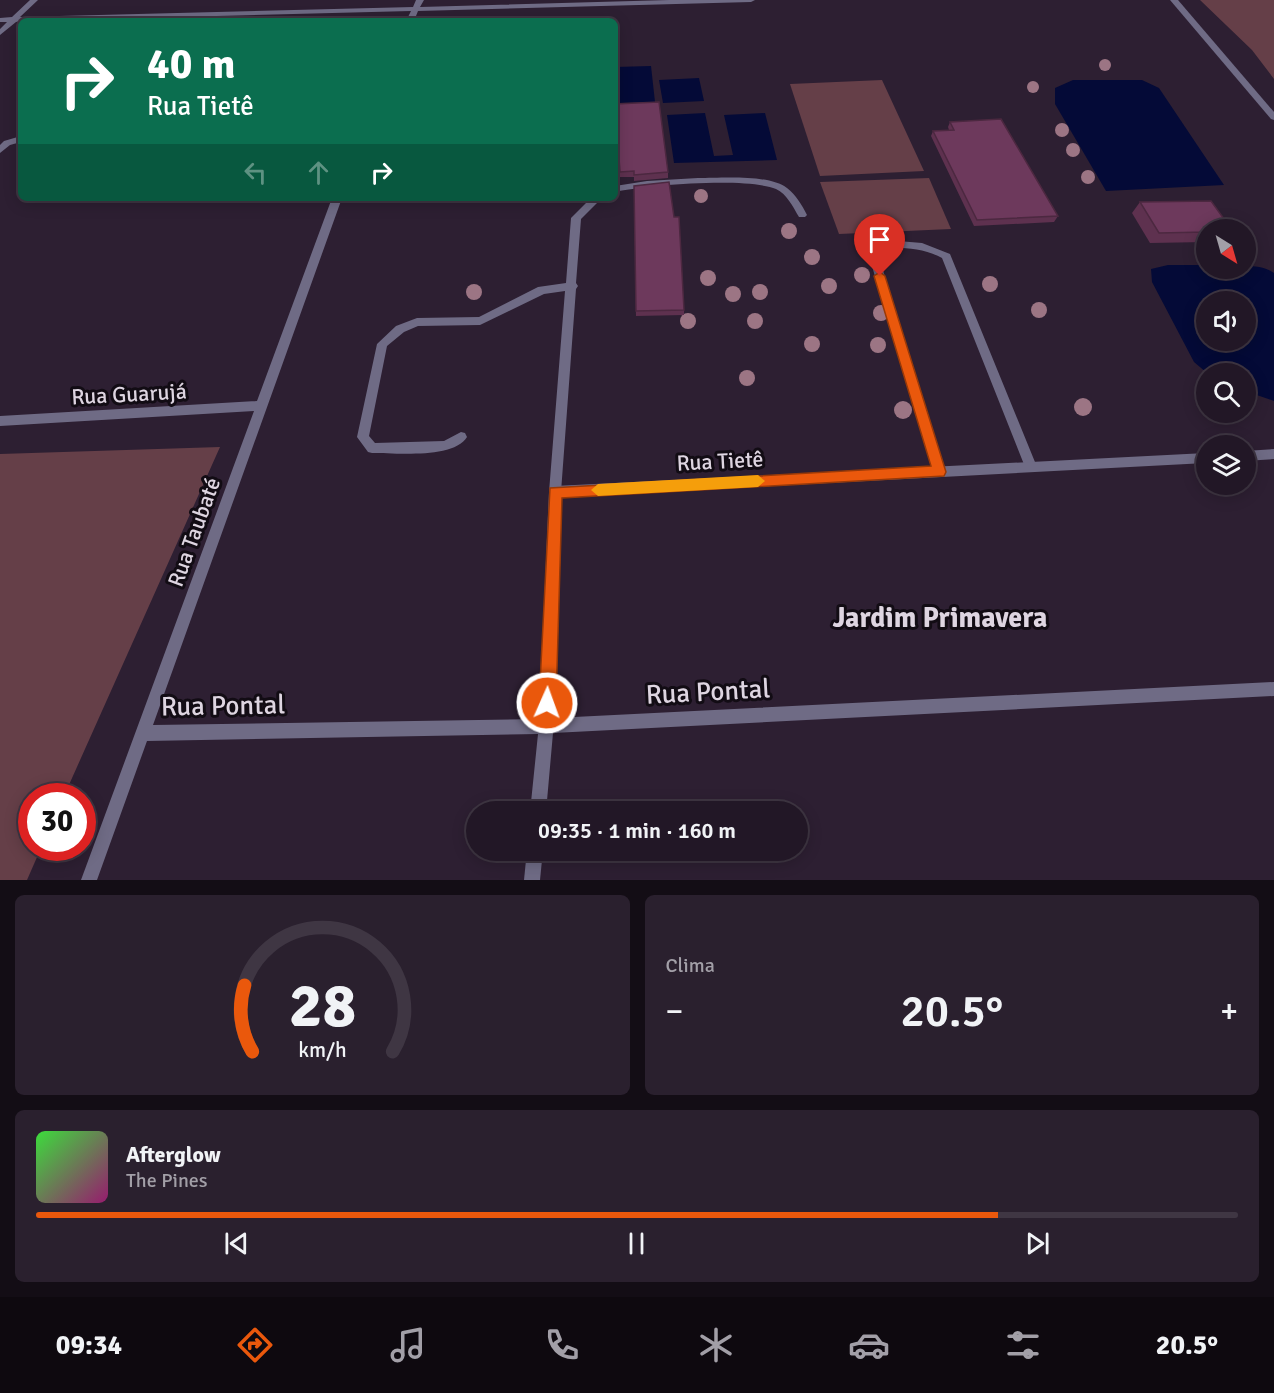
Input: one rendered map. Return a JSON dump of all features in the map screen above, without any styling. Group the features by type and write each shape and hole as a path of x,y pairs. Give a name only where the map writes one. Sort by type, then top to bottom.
{"street":[{"path":"0,33 33,0"},
{"path":"412,18 420,0"},
{"path":"103,18 751,0"},
{"path":"1174,0 1274,117"},
{"path":"0,20 18,20"},
{"path":"0,150 7,143 18,140"},
{"path":"618,188 641,184 754,181 778,186 790,195 802,215"},
{"name":"Rua Taubaté","path":"89,880 336,201"},
{"path":"539,801 546,726 555,492 573,286 576,218 594,201"},
{"path":"939,472 873,253 880,245 905,243 931,246 946,256 1031,467"},
{"path":"461,437 446,446 372,448 363,436 382,345 400,328 417,322 480,321 542,290 573,286"},
{"name":"Rua Guarujá","path":"0,422 261,406"},
{"path":"1256,455 1274,454"},
{"name":"Rua Tietê","path":"555,492 1196,459"},
{"name":"Rua Pontal","path":"144,733 546,726 1274,689"},
{"path":"532,880 534,861"}],"shaded area":[{"path":"1200,0 1274,0 1274,79 1252,50"},
{"path":"651,66 655,102 618,103 618,67"},
{"path":"699,78 704,101 663,103 659,80"},
{"path":"882,80 924,171 820,176 790,84"},
{"path":"1073,80 1142,80 1159,88 1224,185 1106,191 1055,104 1055,88"},
{"path":"705,113 714,156 733,155 724,115 765,113 777,160 674,163 667,115"},
{"path":"929,178 951,229 839,234 820,182"},
{"path":"1168,265 1196,265 1196,279 1256,279 1256,267 1274,273 1274,401 1256,395 1256,363 1194,362 1152,282 1151,269"},
{"path":"220,447 70,783 18,783 18,861 35,861 27,880 0,880 0,454"}],"building":[{"path":"659,102 668,172 634,175 634,171 620,172 618,104"},
{"path":"1001,119 1058,216 977,220 933,131 954,130 950,122"},
{"path":"669,182 674,217 679,217 684,310 636,311 634,186"},
{"path":"1211,201 1224,219 1196,219 1196,232 1159,233 1140,202"}],"slow traffic":[{"path":"598,490 758,481"}],"district":[{"name":"Jardim Primavera","path":"940,618"}],"route":[{"path":"547,703 555,492 939,472 880,276"}]}
